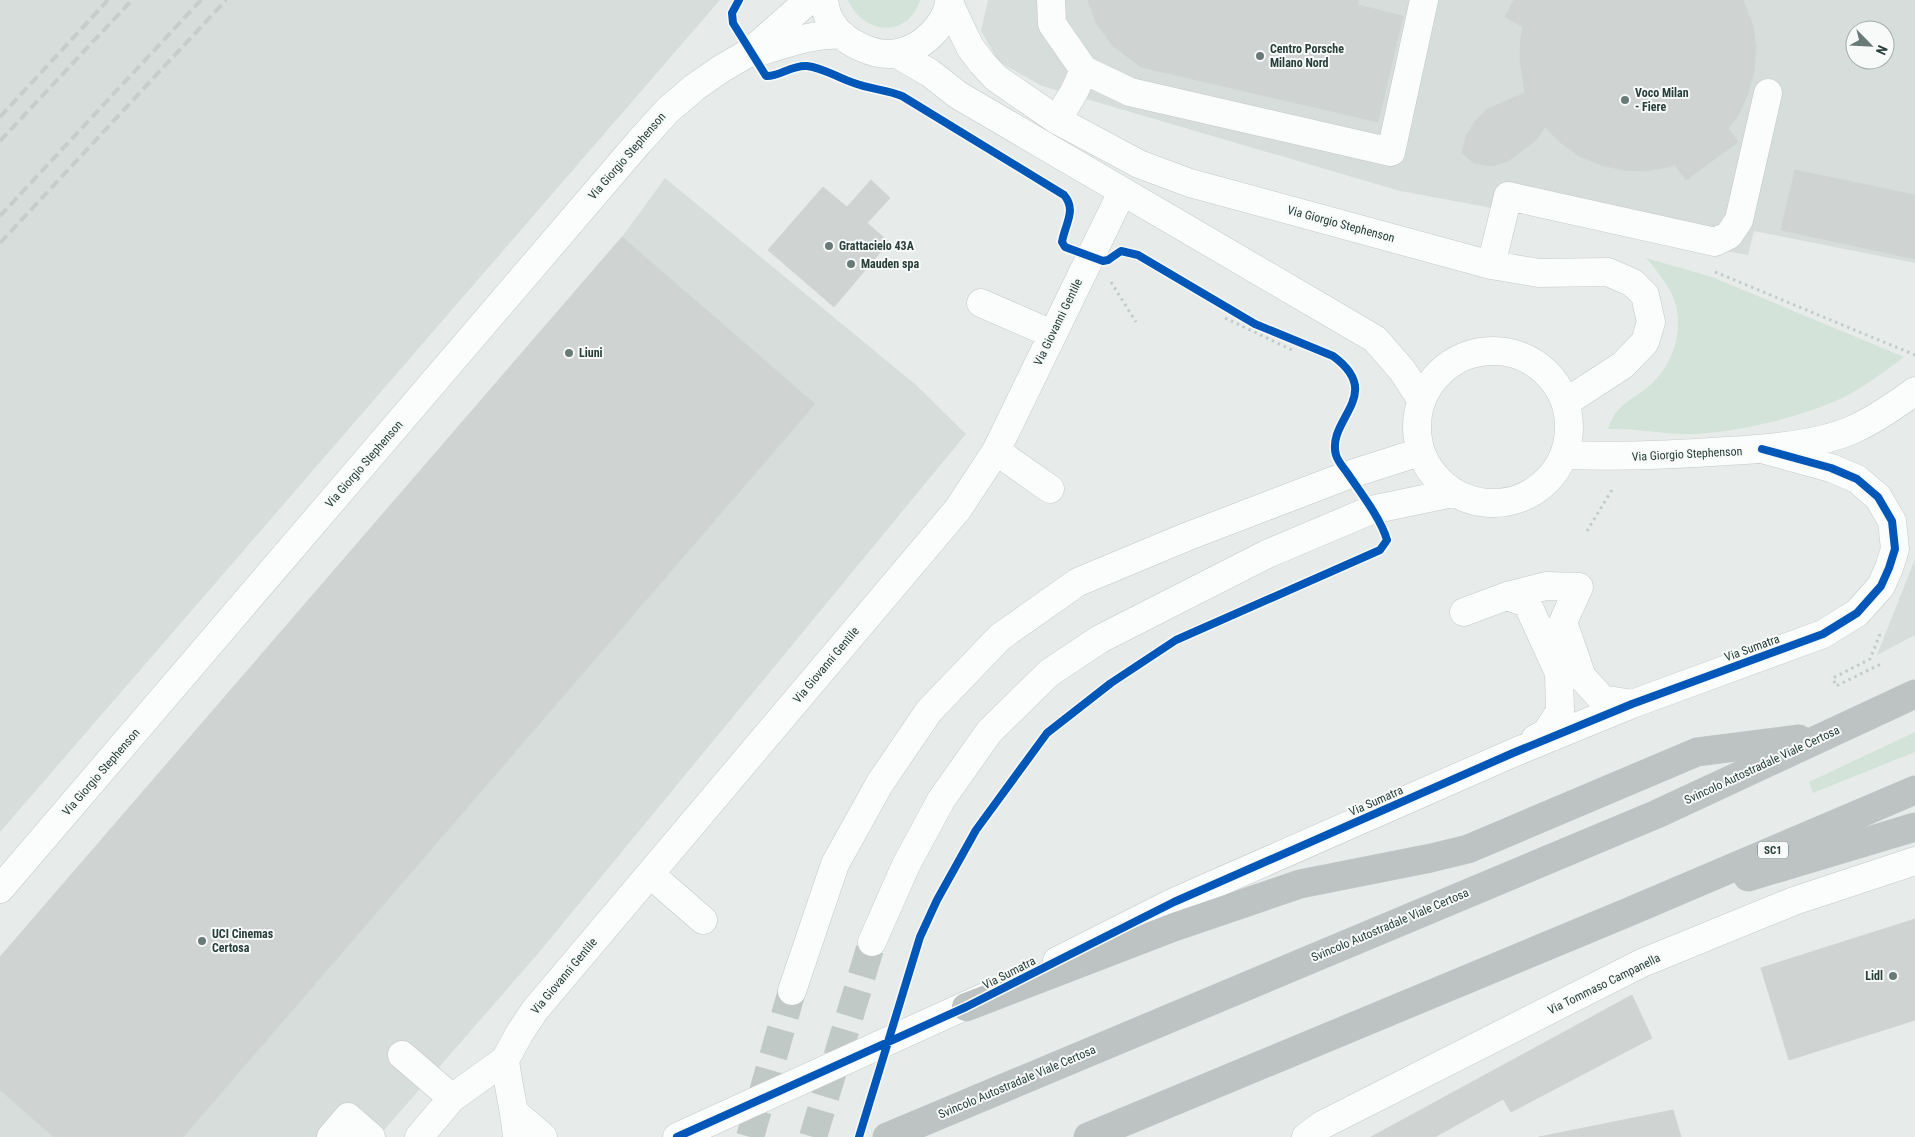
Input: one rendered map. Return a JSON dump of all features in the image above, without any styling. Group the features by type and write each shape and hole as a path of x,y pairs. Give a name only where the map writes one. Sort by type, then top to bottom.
{"highway":[{"name":"Svincolo Autostradale Viale Certosa","path":"887,1137 1657,814 1909,696"},
{"path":"966,1007 1174,927 1300,884 1468,849 1697,752 1825,736"},
{"name":"SC1","path":"1631,911 1915,790"},
{"path":"1088,1137 1631,911 1890,836 1915,827"}],"street":[{"name":"Via Giorgio Stephenson","path":"744,57 809,0"},
{"path":"824,0 831,22 842,35 866,49 897,54 930,73 958,95 1375,339 1402,370 1422,399"},
{"path":"1051,0 1052,24 1084,70 1130,92 1391,152 1424,0"},
{"name":"Via Giorgio Stephenson","path":"950,2 970,47 982,63 1010,88 1057,120 1138,164 1190,183 1491,265 1538,273 1608,272 1633,283 1645,295 1651,322 1645,342 1624,365 1566,402"},
{"path":"897,54 921,44 929,37 942,19 950,2"},
{"name":"Via Giorgio Stephenson","path":"0,889 668,110 721,68 744,57 803,39 829,34 842,35"},
{"path":"1057,120 1074,92 1084,70"},
{"path":"1491,265 1508,196 1715,242 1729,235 1739,220 1768,93"},
{"name":"Via Giovanni Gentile","path":"419,1137 452,1098 505,1060 535,1010 958,509 996,451 1122,192"},
{"path":"981,303 1052,334"},
{"path":"1481,351 1508,352 1533,361 1553,379 1566,402 1570,429 1565,455 1551,478 1530,494 1504,503 1478,502 1453,492 1433,475 1420,452 1416,426 1422,399 1436,377 1456,360 1481,351"},
{"name":"Via Giorgio Stephenson","path":"1565,455 1619,457 1762,449 1813,441 1853,430 1894,406 1915,391"},
{"name":"Via Sumatra","path":"677,1137 966,1007 1174,902 1513,753 1632,704 1823,634 1856,613 1881,586 1895,549 1892,521 1878,497 1857,479 1831,468 1762,449"},
{"path":"996,451 1050,489"},
{"path":"792,991 835,864 880,784 929,711 1000,638 1078,582 1186,537 1348,474 1420,452"},
{"path":"872,942 906,865 941,800 989,732 1049,673 1100,639 1266,554 1371,510 1453,492"},
{"path":"1464,612 1507,596 1546,586 1579,587 1563,622 1582,677 1602,699 1632,704"},
{"path":"1507,596 1527,603 1559,673 1560,711 1546,733 1513,753"},
{"name":"Via Tommaso Campanella","path":"1306,1137 1322,1125 1642,963 1794,901 1915,861"},
{"path":"650,874 703,920"},
{"path":"402,1055 452,1098"},
{"path":"505,1060 516,1125 543,1137"},
{"path":"340,1127 370,1137"}],"path":[{"path":"1709,270 1915,355"},
{"path":"1108,276 1136,322"},
{"path":"1225,318 1292,350"},
{"path":"1250,321 1269,329"},
{"path":"1587,531 1613,488"},
{"path":"1836,686 1881,664"}],"shaded area":[{"path":"0,0 720,0 0,832"},
{"path":"848,0 920,0 914,13 906,21 896,26 885,28 874,26 864,20 855,12"},
{"path":"988,0 1915,0 1915,263 1754,231 1748,255 1400,191 1042,86 999,62 981,31"},
{"path":"665,178 916,385 966,434 536,956 378,1137 0,1137 0,957 622,237"},
{"path":"1646,258 1712,277 1904,357 1849,395 1807,412 1750,427 1696,434 1608,429 1620,408 1657,378 1665,368 1675,346 1678,323 1674,299 1658,272"},
{"path":"1915,559 1915,635 1877,655"},
{"path":"1915,732 1915,752 1813,793 1809,782"}],"building":[{"name":"Centro Porsche Milano Nord","path":"1088,0 1359,0 1358,5 1403,16 1378,122 1141,67 1113,46 1096,23"},
{"path":"1514,0 1532,0 1526,13 1523,27 1505,17"},
{"path":"1532,0 1743,0 1753,26 1756,48 1754,71 1748,93 1739,114 1725,132 1708,147 1689,159 1668,167 1645,171 1623,170 1601,165 1579,156 1560,142 1545,127 1525,93 1520,59 1521,36 1526,13"},
{"path":"1525,93 1545,127 1535,141 1508,161 1493,166 1474,163 1462,153 1466,136 1474,123 1487,109"},
{"path":"1728,128 1738,142 1686,180 1675,165 1708,147"},
{"path":"1795,170 1915,195 1915,259 1781,230"},
{"name":"Grattacielo 43A","path":"871,180 890,198 867,223 889,242 834,307 768,250 823,187 847,207"},
{"path":"622,237 815,404 183,1137 54,1137 0,1090 0,957"},
{"path":"1915,919 1915,1020 1789,1060 1761,968"},
{"path":"1632,995 1652,1038 1511,1112 1503,1099 1435,1137 1371,1137"},
{"path":"1673,1110 1681,1137 1539,1137"}],"tunnel":[{"path":"813,1137 872,942"},
{"path":"750,1137 792,991"}],"railway":[{"path":"0,117 108,0"},
{"path":"0,141 132,0"},
{"path":"0,216 201,0"},
{"path":"0,243 226,0"}],"cycle path":[{"path":"739,0 732,13 733,23 766,76 776,75 796,67 807,66 860,85 902,96 1064,195 1070,206 1062,242 1065,247 1103,261 1108,260 1121,251 1138,255 1255,324 1333,356 1348,370 1354,383 1355,395 1335,442 1336,455 1375,515 1387,540 1380,550 1176,640 1111,683 1047,733 976,830 937,900 920,937 859,1137"},
{"path":"677,1137 966,1007 1174,902 1513,753 1632,704 1823,634 1857,613 1881,586 1889,568 1895,549 1892,521 1878,497 1857,479 1831,468 1762,449"}],"place":[{"name":"Centro Porsche Milano Nord","path":"1260,56"},
{"name":"Voco Milan - Fiere","path":"1625,100"},
{"name":"Grattacielo 43A","path":"829,246"},
{"name":"Mauden spa","path":"851,264"},
{"name":"Liuni","path":"569,353"},
{"name":"UCI Cinemas Certosa","path":"202,941"},
{"name":"Lidl","path":"1893,976"}]}
